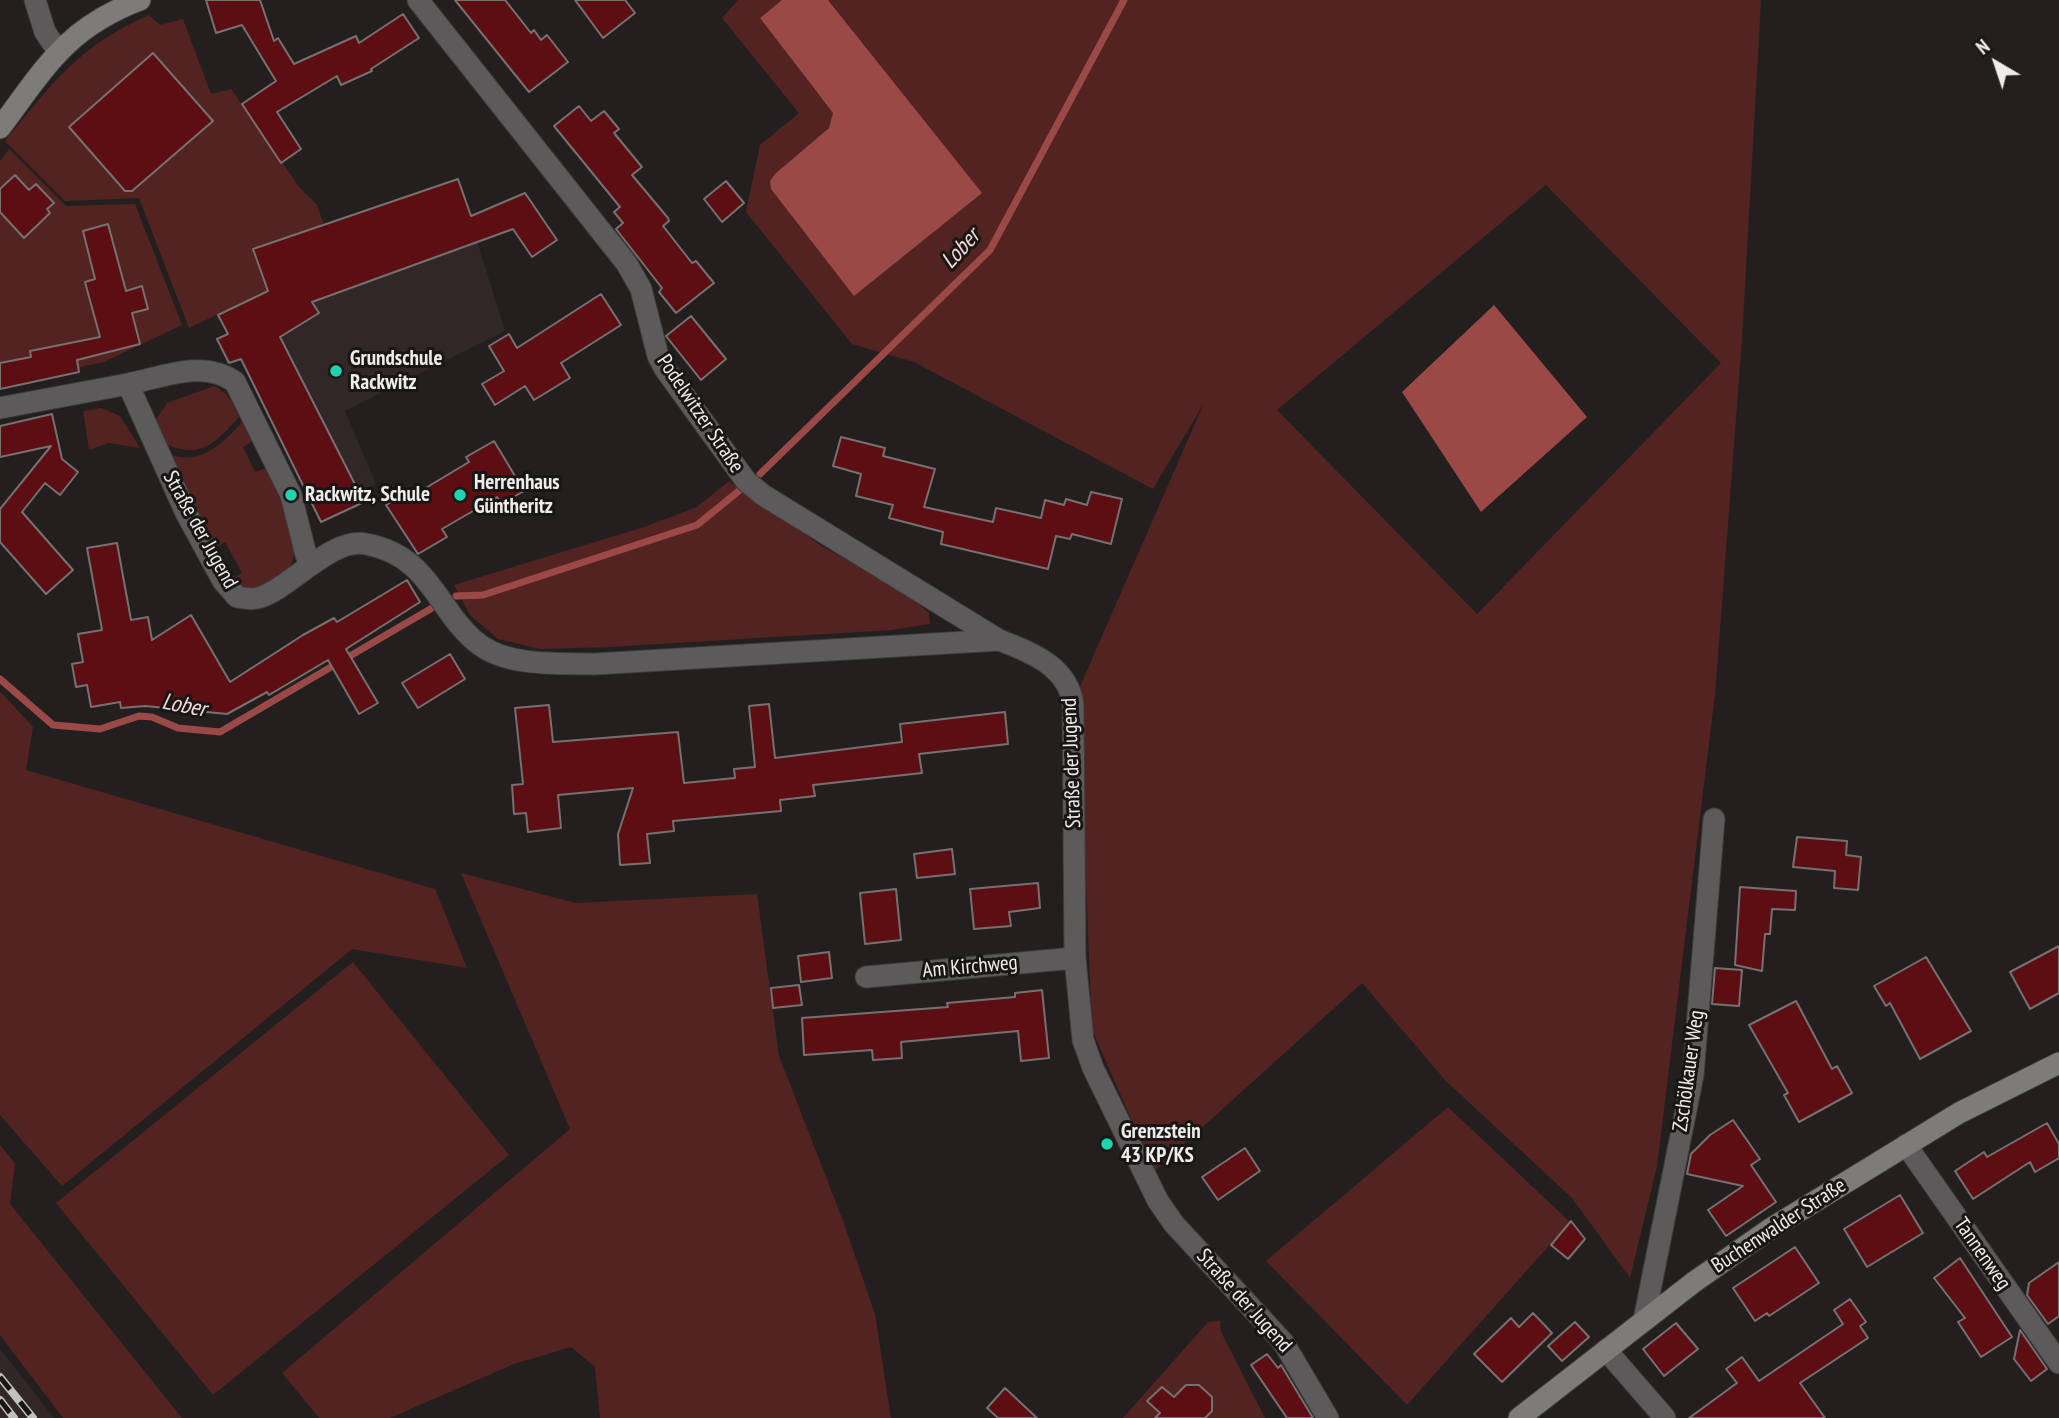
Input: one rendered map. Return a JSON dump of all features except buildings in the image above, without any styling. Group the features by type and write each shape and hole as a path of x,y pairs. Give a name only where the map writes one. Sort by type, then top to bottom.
{"street":[{"path":"35,0 45,32 58,51"},
{"path":"0,128 58,51 95,22 141,0"},
{"name":"Podelwitzer Straße","path":"418,0 622,256 641,289 658,356 665,369 746,481 763,495 999,640"},
{"path":"0,408 204,369 225,374 236,382 291,495 306,555 313,564"},
{"name":"Straße der Jugend","path":"128,384 186,513 223,581 237,597 255,600 344,546 363,543 384,548 422,575 464,631 481,646 497,653 536,662 595,664 999,640 1021,648 1065,677 1072,692 1075,958 1083,1040 1093,1068 1158,1201 1174,1224 1283,1342 1328,1418"},
{"name":"Zschölkauer Weg","path":"1644,1320 1693,1075 1714,819"},
{"name":"Am Kirchweg","path":"866,977 1075,958"},
{"name":"Buchenwalder Straße","path":"1518,1418 1644,1320 1759,1237 1959,1113 2059,1063"},
{"name":"Tannenweg","path":"1906,1145 2059,1363"},
{"path":"1606,1350 1665,1418"}],"shaded area":[{"path":"738,0 782,0 760,18 833,113 830,128 981,193 828,0 1761,0 1742,340 1715,695 1657,1166 1630,1278 1572,1198 1446,1081 1362,983 1154,1171 1092,1030 1078,691 1204,403 1153,489 914,362 852,344 746,212 760,145 799,113 722,18","holes":["1546,185 1721,363 1477,614 1277,410"]},
{"path":"782,0 828,0 982,193 854,296 771,189 770,181 775,174 829,128 833,113 760,18"},
{"path":"149,15 160,25 183,19 211,94 231,89 300,188 317,205 324,225 254,249 272,304 258,295 189,328 139,198 65,201 5,141 52,84 85,53 124,27"},
{"path":"9,149 66,206 135,204 182,325 104,362 0,384 0,161"},
{"name":"Grundschule Rackwitz","path":"458,179 505,331 345,411 376,484 317,513 218,315 258,295 253,249"},
{"path":"1494,305 1587,417 1481,512 1402,392"},
{"path":"214,386 227,395 239,417 230,427 214,442 196,450 186,450 162,442 155,421 167,403"},
{"path":"101,408 120,416 140,448 109,443 89,450 83,411"},
{"path":"242,422 253,441 243,447 255,472 266,468 276,488 294,541 294,553 289,567 274,579 252,589 243,587 234,578 242,573 225,542 216,547 163,452 175,456 197,456 217,446"},
{"path":"729,481 820,545 907,594 929,613 930,624 891,630 540,649 498,639 470,615 454,585 644,527 697,507"},
{"path":"0,691 33,727 26,770 435,889 467,968 352,949 62,1186 0,1115"},
{"path":"461,873 576,903 757,894 779,1056 842,1218 875,1314 891,1418 600,1418 595,1367 571,1347 514,1364 390,1418 319,1418 282,1373 570,1129"},
{"path":"353,962 509,1155 213,1395 56,1203"},
{"path":"1448,1107 1570,1222 1407,1405 1266,1261"},
{"path":"0,1145 15,1163 10,1204 182,1418 63,1418 0,1335"},
{"path":"1220,1321 1221,1332 1265,1418 1123,1418 1208,1322"},
{"path":"0,1349 9,1360 54,1418 0,1418"}],"waterway":[{"name":"Lober","path":"760,474 990,250 1124,0"},
{"name":"Lober","path":"456,596 483,595 697,525 740,490"},
{"name":"Lober","path":"0,679 53,725 100,729 139,716 152,717 178,728 220,732 432,608"}],"railway":[{"path":"0,1377 33,1418"},
{"path":"0,1400 14,1418"}],"place":[{"name":"Grundschule Rackwitz","path":"336,371"},
{"name":"Rackwitz, Schule","path":"291,495"},
{"name":"Herrenhaus Güntheritz","path":"460,495"},
{"name":"Grenzstein 43 KP/KS","path":"1107,1144"}]}
